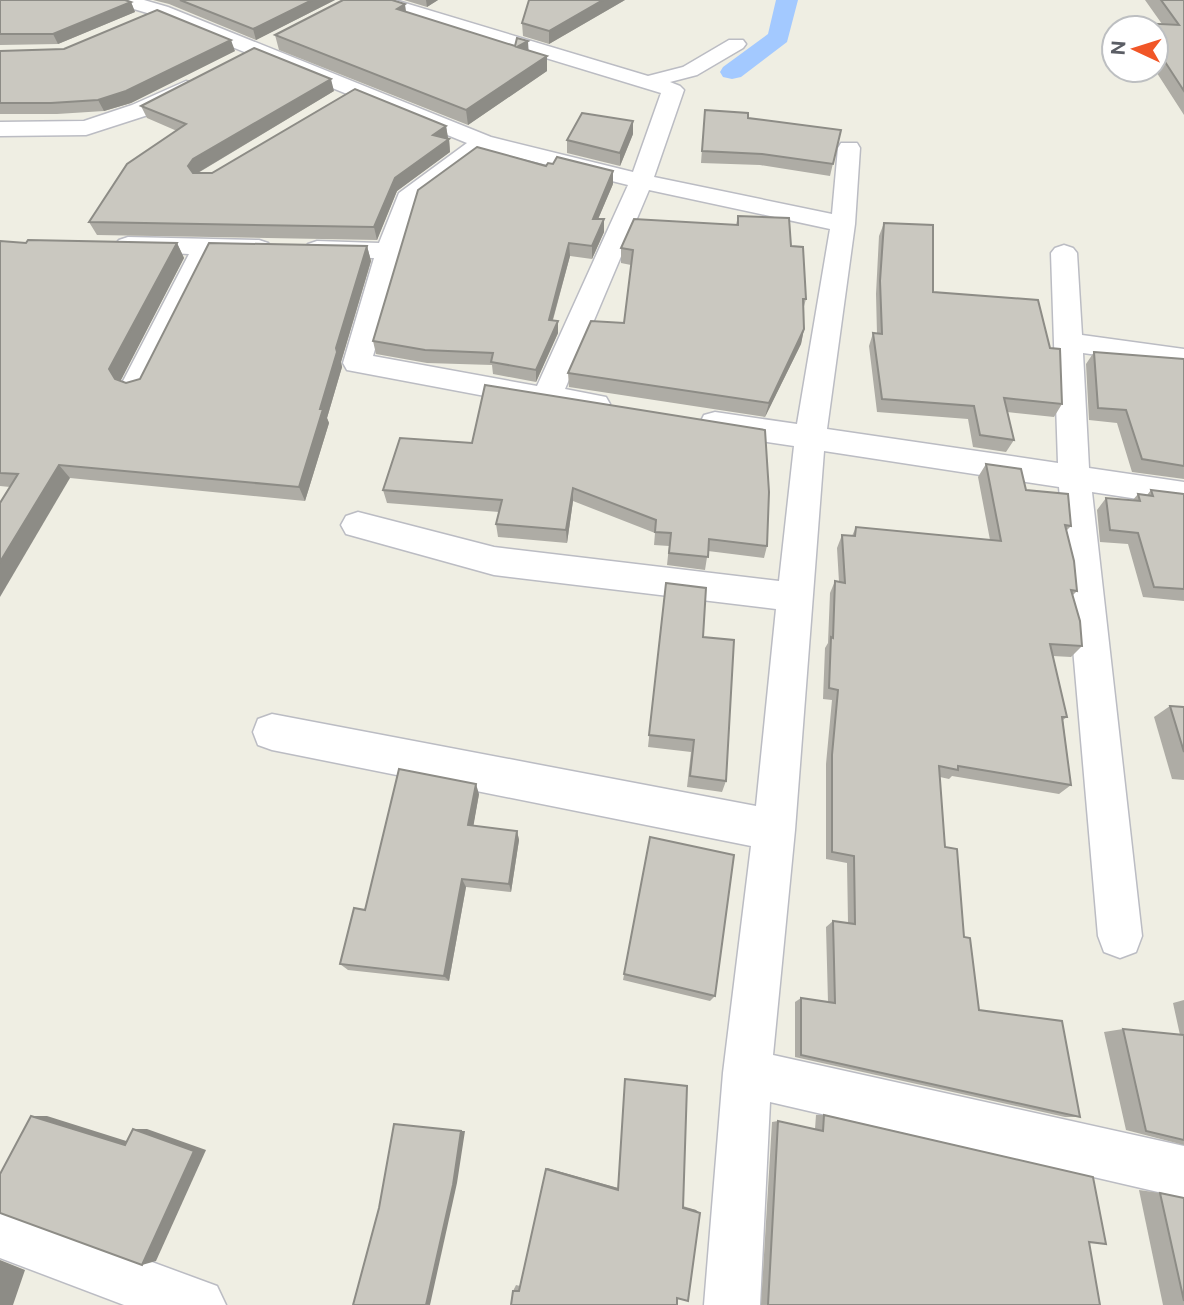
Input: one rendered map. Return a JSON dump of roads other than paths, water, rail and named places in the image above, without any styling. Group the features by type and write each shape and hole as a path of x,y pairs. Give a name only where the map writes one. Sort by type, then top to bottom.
{"street":[{"path":"124,0 161,11 354,92 483,142 641,181 843,224"},
{"path":"375,0 673,90 641,181 547,397"},
{"path":"136,22 161,11"},
{"path":"233,64 281,39"},
{"path":"648,82 690,71 736,44"},
{"path":"0,130 86,128 140,110 210,75"},
{"path":"332,105 354,92"},
{"path":"483,142 407,198 357,363 617,408"},
{"path":"732,1305 747,1073 774,830 810,437 843,224 849,148"},
{"path":"98,245 389,251"},
{"path":"136,386 205,247"},
{"path":"1064,253 1074,478 1119,936"},
{"path":"1068,342 1184,358"},
{"path":"686,418 1184,494"},
{"path":"358,526 495,561 795,597"},
{"path":"272,732 774,830"},
{"path":"747,1073 1184,1172"},
{"path":"0,1232 185,1303"}],"waterway":[{"path":"732,72 779,37 787,0"}]}
